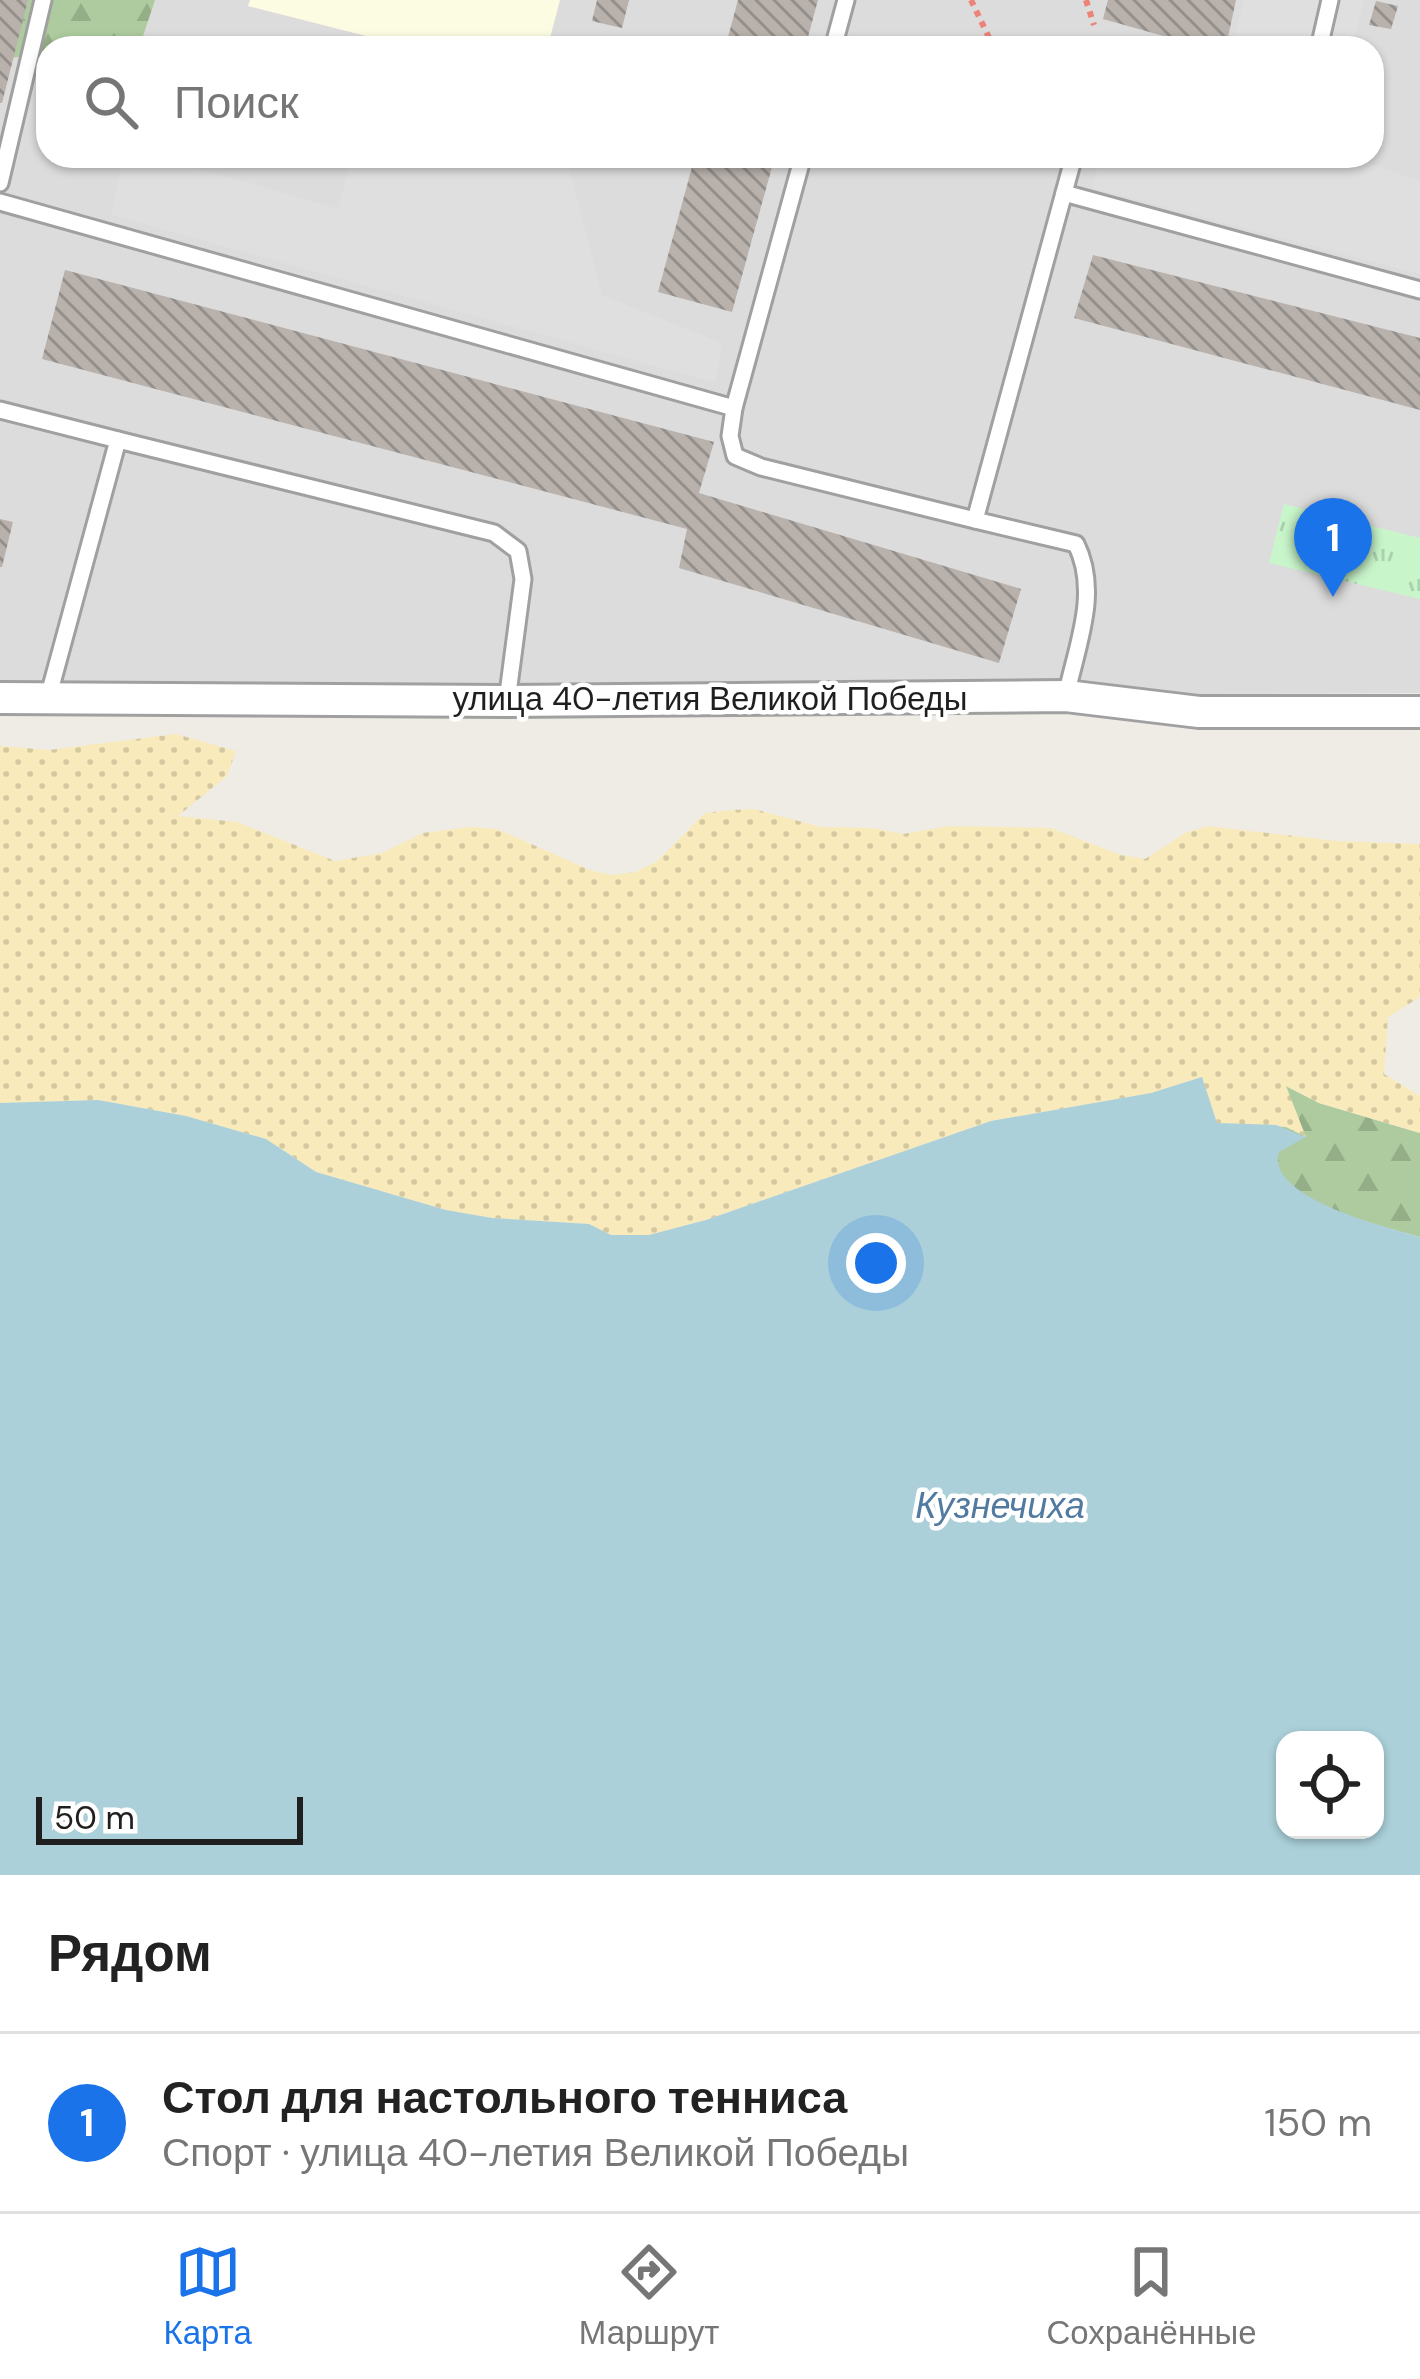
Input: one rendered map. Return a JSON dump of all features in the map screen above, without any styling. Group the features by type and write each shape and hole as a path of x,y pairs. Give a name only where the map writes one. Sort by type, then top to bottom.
{"street":[{"name":"улица 40-летия Великой Победы","path":"0,698 507,701 1066,696 1199,712 1420,712"}],"lane":[{"path":"0,183 43,0"},
{"path":"836,36 846,0"},
{"path":"1322,36 1330,0"},
{"path":"800,168 734,408 730,436 735,456 761,467 1076,544 1087,565 1090,587 1066,696"},
{"path":"975,520 1071,168"},
{"path":"1064,193 1420,290"},
{"path":"0,202 734,408"},
{"path":"0,410 494,533 518,551 524,579 507,701"},
{"path":"48,698 118,440"}],"path":[{"path":"974,1 989,36"}],"shaded area":[{"path":"0,0 1420,0 1420,693 0,699"},
{"path":"250,0 560,0 551,36 366,36 248,6"},
{"path":"1244,0 1364,0 1355,36 1235,36"},
{"path":"121,168 197,168 338,209 349,168 569,168 602,295 722,343 716,383 111,215"},
{"path":"1097,168 1382,168 1420,181 1420,274 1093,188"}],"green space":[{"path":"26,0 155,0 143,36 36,36 36,55 9,58"},
{"path":"1284,504 1420,538 1420,599 1269,563"},
{"path":"1284,1085 1319,1103 1420,1133 1420,1237 1320,1204 1287,1182 1277,1163"}],"sand":[{"path":"176,734 236,751 227,776 178,816 237,822 335,861 382,853 423,833 470,827 497,829 612,875 635,872 656,862 705,813 754,809 821,827 903,834 950,826 1051,828 1121,855 1145,859 1185,833 1208,826 1337,841 1420,844 1420,997 1388,1017 1384,1074 1420,1096 1420,1133 1319,1103 1286,1086 1306,1137 1286,1127 1217,1123 1201,1077 1152,1093 991,1121 706,1220 649,1235 610,1235 589,1224 446,1210 316,1172 266,1139 186,1116 98,1100 0,1103 0,746 49,750"}],"water":[{"name":"Кузнечиха","path":"1202,1077 1217,1123 1276,1125 1306,1137 1279,1152 1279,1168 1290,1183 1332,1208 1420,1237 1420,1875 0,1875 0,1103 98,1100 186,1116 266,1139 316,1172 446,1210 589,1224 611,1235 649,1235 706,1220 991,1121 1151,1093"}],"building":[{"path":"0,0 28,0 2,103 0,103"},
{"path":"597,0 629,0 622,28 592,21"},
{"path":"738,0 818,0 808,36 728,36"},
{"path":"1108,0 1236,0 1228,36 1163,36 1103,19"},
{"path":"1376,1 1398,6 1391,29 1369,25"},
{"path":"692,168 772,168 732,312 658,292"},
{"path":"1093,255 1420,338 1420,410 1074,318"},
{"path":"65,270 714,442 699,493 1021,589 999,663 679,568 687,529 42,359"},
{"path":"0,519 13,522 2,567 0,567"}],"place":[{"name":"Стол для настольного тенниса","path":"1333,597"}]}
